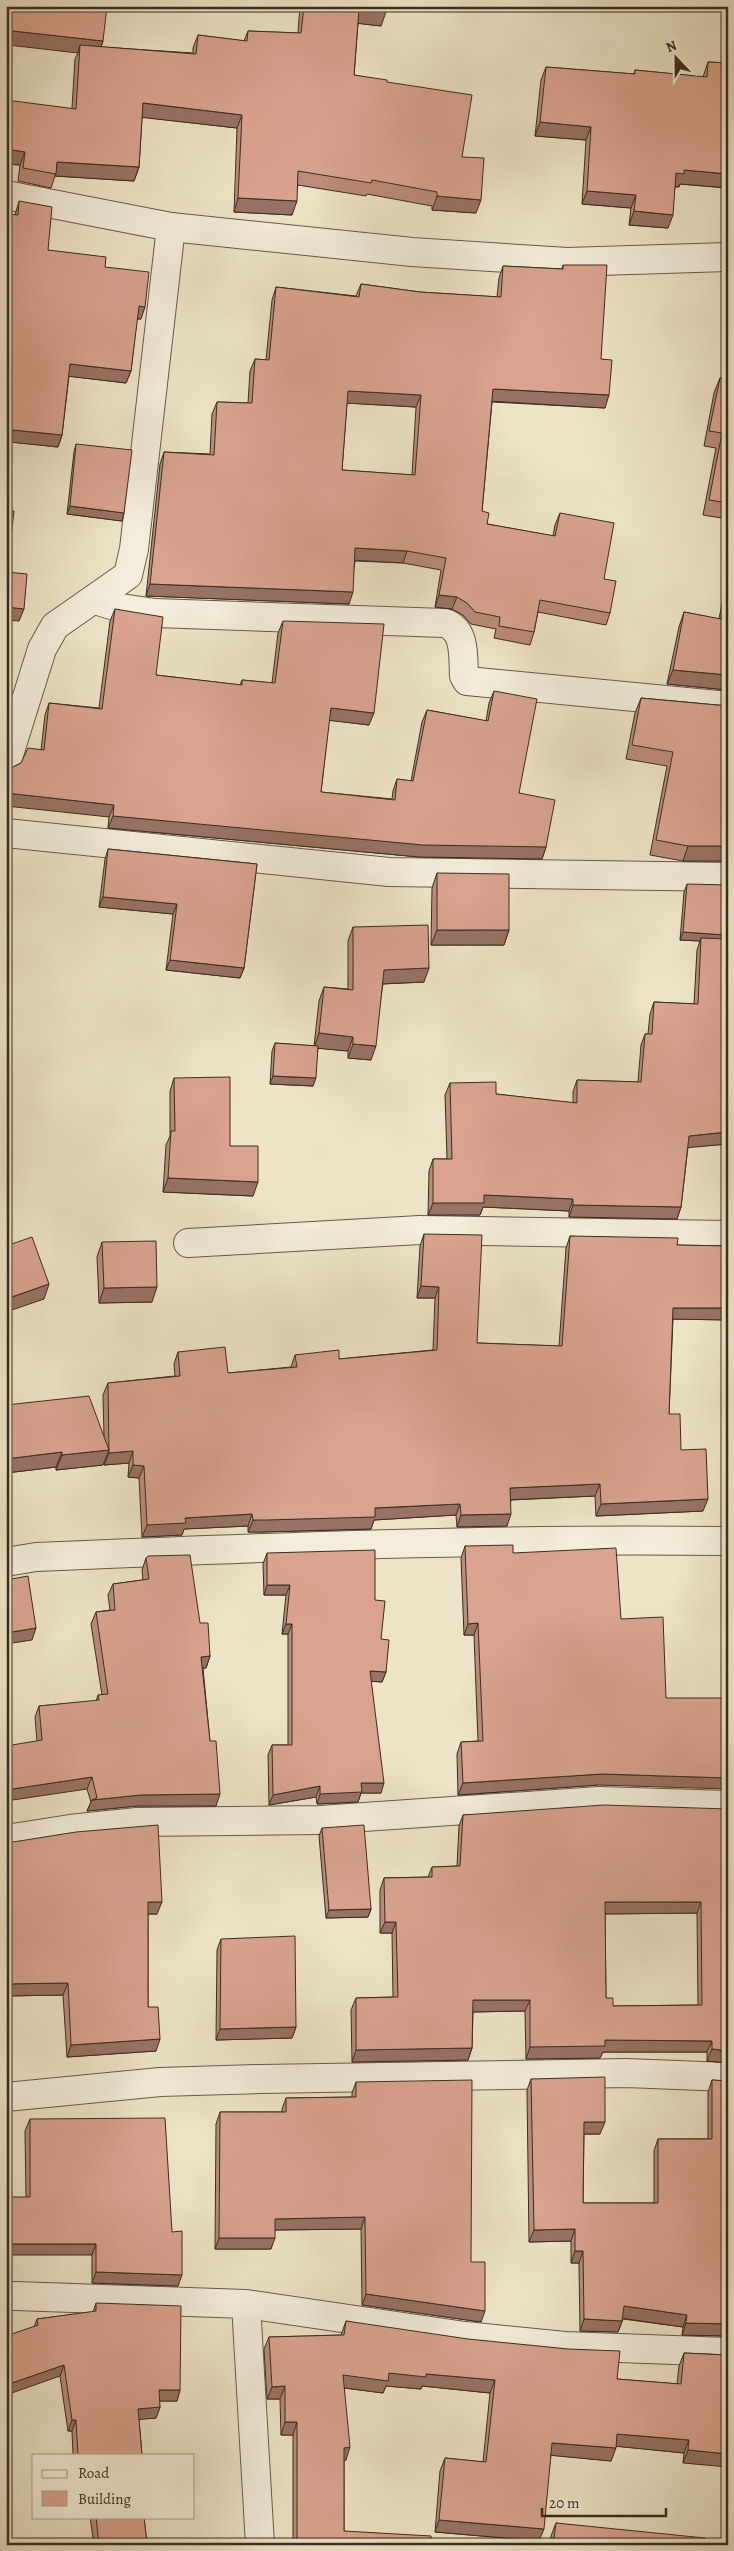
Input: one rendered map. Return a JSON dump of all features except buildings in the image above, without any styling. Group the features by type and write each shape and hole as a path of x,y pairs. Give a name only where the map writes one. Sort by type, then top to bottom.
{"street":[{"path":"6,196 171,227 412,252 567,262 728,257"},
{"path":"6,764 42,649 55,626 72,613 96,600 128,575 134,549 171,227"},
{"path":"96,600 121,608 155,613 445,623 454,626 459,633 464,676 467,681 728,706"},
{"path":"6,833 389,872 728,877"},
{"path":"188,1243 420,1230 728,1235"},
{"path":"6,1562 36,1557 255,1547 595,1539 728,1542"},
{"path":"6,1839 137,1822 320,1820 599,1801 728,1805"},
{"path":"6,2097 160,2082 260,2079 626,2073 728,2078"},
{"path":"15,2296 246,2304 465,2336 565,2346 728,2352"},
{"path":"246,2304 260,2545"}]}
